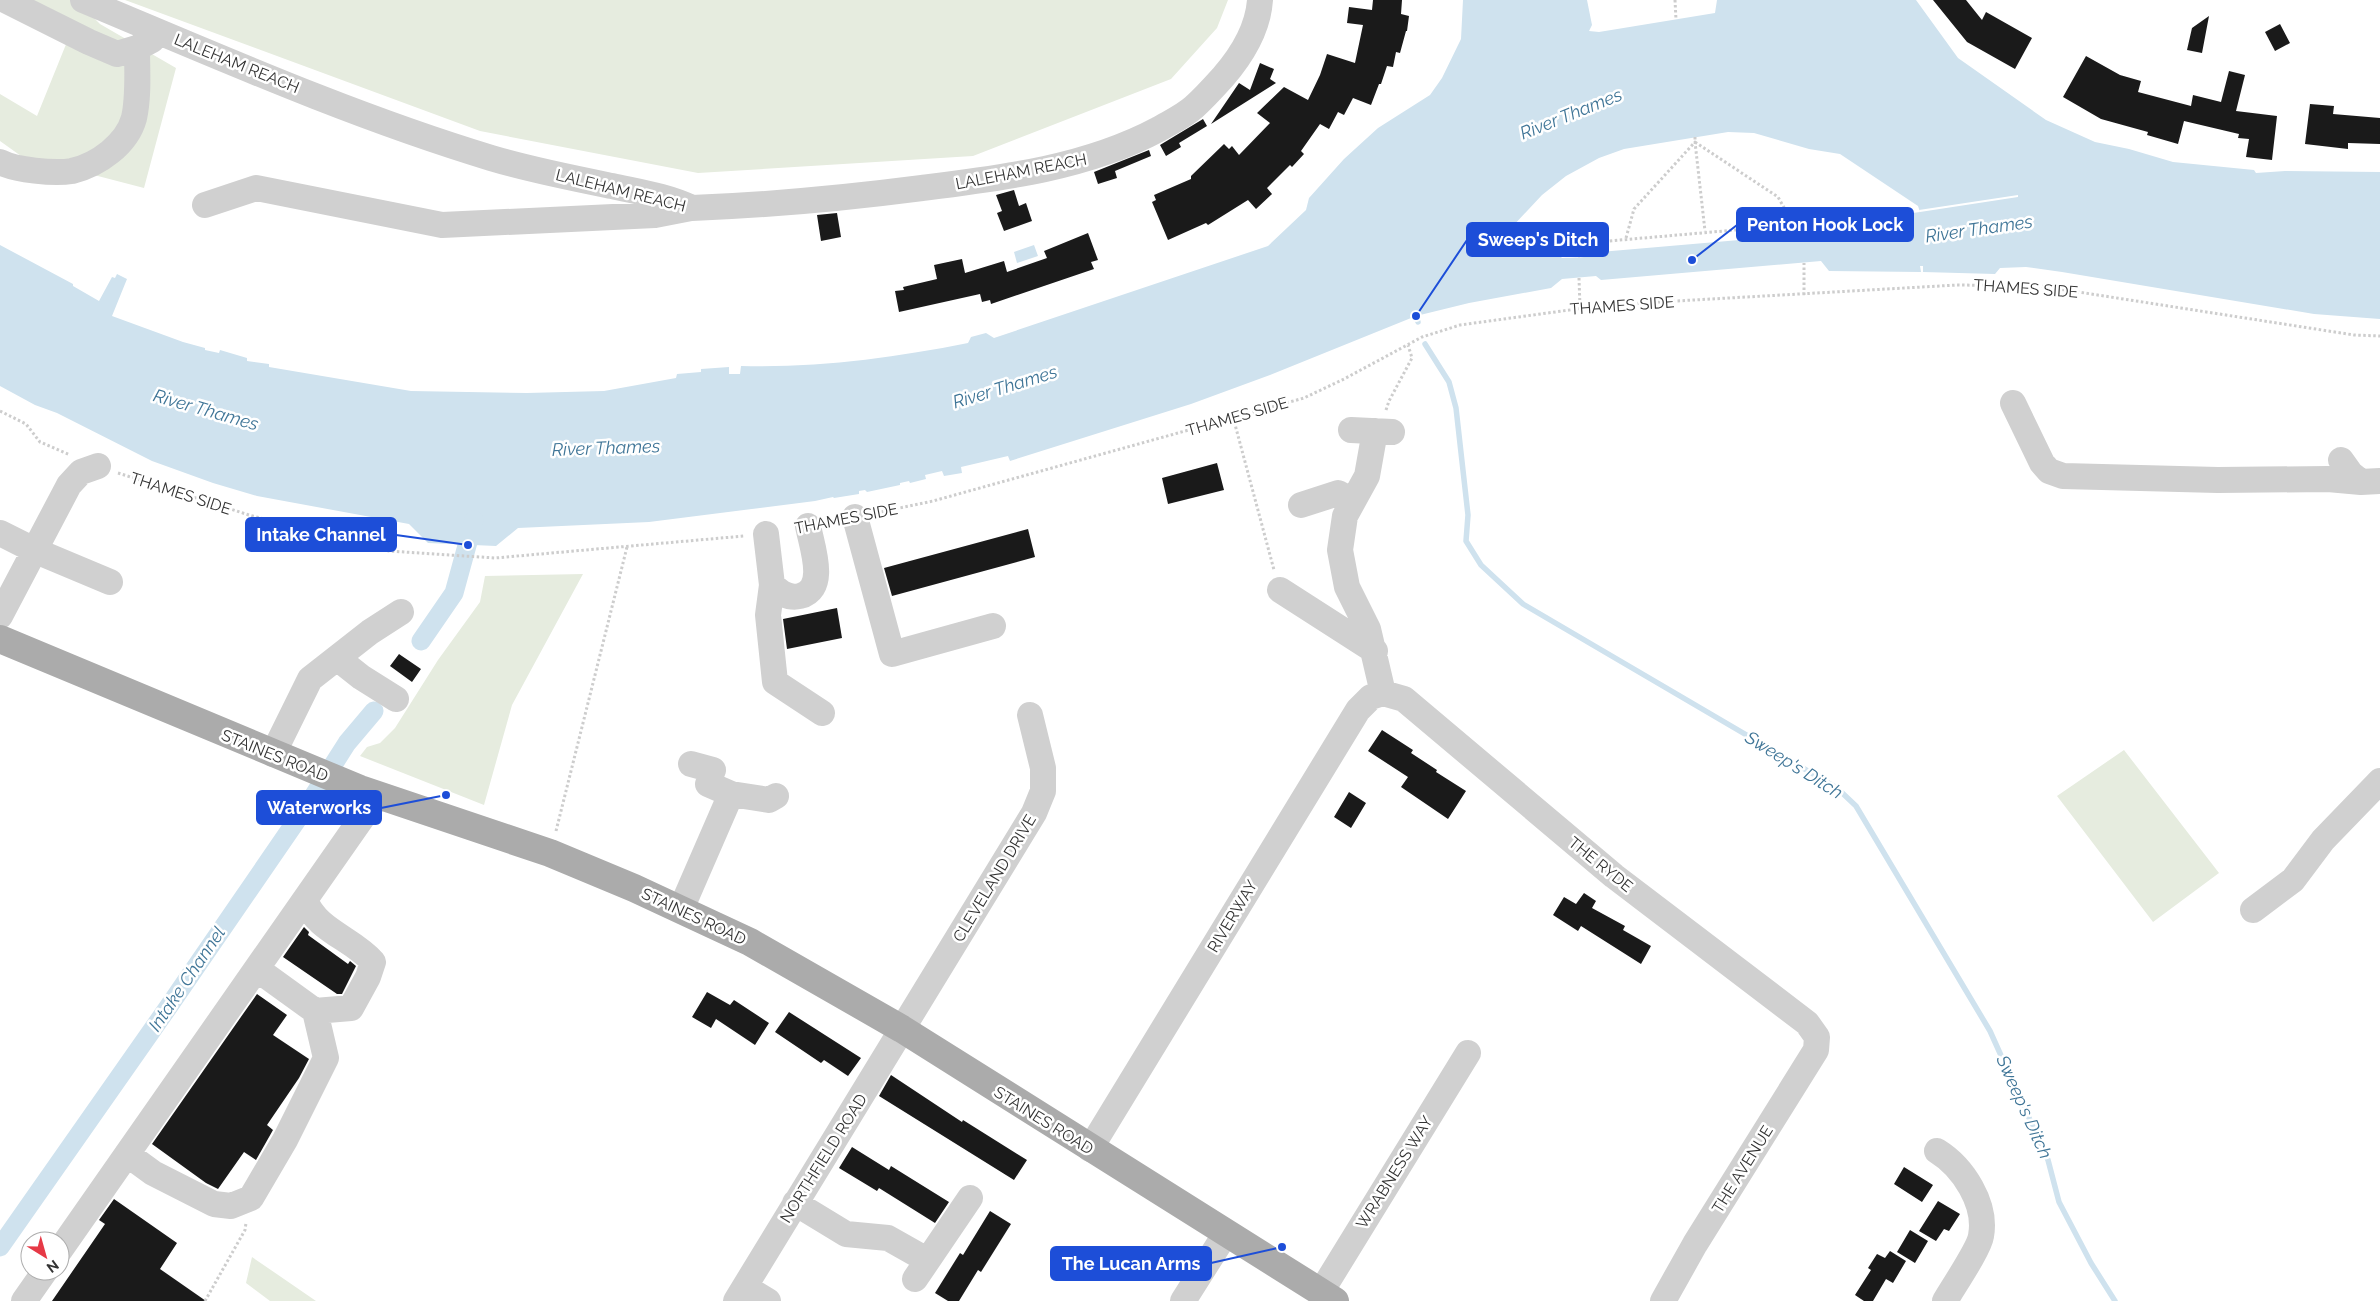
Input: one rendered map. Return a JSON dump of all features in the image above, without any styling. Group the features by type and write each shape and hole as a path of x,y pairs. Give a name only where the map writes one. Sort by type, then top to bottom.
{"main road":[{"name":"STAINES ROAD","path":"0,639 369,792 550,853 681,909 759,947 902,1030 1328,1297"}],"street":[{"name":"LALEHAM REACH","path":"5,0 117,54 137,48 164,33 337,104 492,158 551,174 651,194 692,208 865,196 973,182 1062,165 1106,153 1140,139 1193,108 1211,90 1242,52 1256,22 1260,0"},
{"path":"82,0 164,33"},
{"path":"0,162 10,167 71,171 101,159 119,144 134,119 137,48"},
{"path":"205,205 256,188 442,225 655,215 692,208"},
{"path":"2013,403 2042,463 2049,471 2063,476 2371,481"},
{"path":"1373,431 1367,476 1345,516 1340,550 1347,587 1368,629 1375,651 1383,693"},
{"path":"2341,460 2351,474 2371,481"},
{"path":"0,616 36,551 68,485 81,472 98,466"},
{"path":"1301,505 1338,493 1353,501"},
{"path":"855,517 892,654 993,626"},
{"path":"772,585 781,593 794,598 808,594 814,587 816,570 808,526"},
{"path":"0,532 36,551 110,582"},
{"path":"766,534 772,585 768,615 775,682 822,713"},
{"path":"1280,590 1375,651"},
{"path":"281,757 310,680 370,632 401,612"},
{"path":"338,658 361,677 396,698"},
{"name":"THE RYDE","path":"1383,693 1404,699 1614,876 1807,1023 1817,1037"},
{"name":"RIVERWAY","path":"1090,1149 1358,710 1371,696 1383,693"},
{"name":"CLEVELAND DRIVE","path":"902,1030 1034,814 1043,791 1043,768 1030,715"},
{"path":"691,764 712,770 708,784 731,794 769,800 776,796"},
{"path":"2253,910 2293,880 2323,840 2380,781"},
{"path":"70,1236 305,900 369,792"},
{"path":"681,909 731,794"},
{"path":"256,969 315,1011 351,1008 368,977 373,962 366,953 320,923 310,912 305,900"},
{"path":"127,1154 153,1172 214,1204 231,1206 251,1198 285,1140 326,1058 315,1011"},
{"name":"NORTHFIELD ROAD","path":"768,1301 740,1294 902,1030"},
{"name":"THE AVENUE","path":"1663,1301 1695,1244 1816,1050 1817,1037"},
{"name":"WRABNESS WAY","path":"1328,1297 1468,1053"},
{"path":"1937,1151 1950,1159 1967,1183 1982,1215 1981,1238 1945,1301"},
{"path":"795,1203 846,1234 888,1238 921,1269 970,1198"},
{"path":"1183,1301 1226,1233"},
{"path":"24,1301 38,1281"}],"path":[{"path":"1675,0 1676,20"},
{"path":"1695,137 1705,231"},
{"path":"1695,142 1778,197 1802,239"},
{"path":"1626,239 1634,209 1695,142"},
{"path":"1578,257 1586,243 1705,231 1793,225"},
{"path":"1804,263 1804,295"},
{"path":"1579,278 1580,307"},
{"name":"THAMES SIDE","path":"855,517 933,501 1304,398 1422,337 1460,325 1580,307 1957,285 2040,286 2354,335 2380,336"},
{"path":"1373,431 1383,421 1389,401 1412,358 1408,345"},
{"name":"THAMES SIDE","path":"0,411 26,424 40,442 98,466 249,515 389,551 495,558 766,534"},
{"path":"1233,417 1270,556"},
{"path":"550,853 627,547"},
{"path":"205,1301 245,1230 251,1198"}],"shaded area":[{"path":"32,0 76,0 100,24 176,68 144,188 21,156 0,141 0,94 37,116 73,27"},
{"path":"125,0 1228,0 1217,28 1171,79 973,156 698,173 480,131"},
{"path":"583,574 512,705 484,805 360,756 367,747 380,743 395,728 438,660 480,602 485,576"},
{"path":"2124,750 2219,873 2153,922 2057,796"},
{"path":"252,1257 316,1301 270,1301 246,1283"}],"water":[{"name":"River Thames","path":"1463,0 1587,0 1592,25 1589,31 1599,32 1715,13 1717,0 1916,0 1958,58 2046,120 2095,142 2129,149 2173,162 2254,170 2256,173 2285,171 2380,172 2380,319 2314,314 2026,267 2000,268 1995,274 1923,272 1923,266 1920,266 1921,272 1829,271 1821,261 1601,280 1596,276 1562,279 1551,288 1469,303 1416,316 1270,375 1191,404 1010,461 1008,456 961,467 962,473 944,476 942,471 925,475 926,479 910,483 909,481 900,483 900,485 867,492 865,490 859,491 859,494 815,501 649,522 518,528 496,546 428,543 409,524 257,496 213,483 152,461 57,413 35,405 0,386 0,245 73,284 73,286 99,301 112,277 115,278 117,274 127,279 112,316 205,348 205,350 219,353 220,350 247,358 247,361 269,364 269,367 411,391 527,393 604,391 676,378 677,374 701,372 701,369 729,367 729,374 740,374 741,366 826,364 855,361 968,343 971,337 986,333 994,338 1268,246 1306,210 1309,198 1344,159 1378,128 1430,95 1442,78 1461,39","holes":["1728,132 1754,133 1809,149 1840,154 1918,206 1920,212 1826,225 1827,229 1817,235 1801,239 1785,236 1600,252 1582,257 1562,258 1549,245 1529,245 1528,252 1527,245 1500,247 1497,243 1542,195 1566,176 1599,158 1624,149"]},
{"path":"1034,245 1038,256 1017,263 1014,252"}],"pier":[{"path":"2018,195 2018,197 1920,212 1919,210"}],"building":[{"path":"1373,0 1402,0 1401,14 1409,16 1407,31 1400,53 1396,52 1393,67 1387,66 1371,105 1353,98 1344,115 1338,112 1329,129 1320,124 1301,151 1304,154 1267,188 1272,194 1256,209 1248,200 1208,225 1206,223 1168,240 1152,202 1156,200 1154,195 1191,179 1191,176 1224,144 1229,149 1232,146 1239,155 1270,123 1257,113 1284,87 1308,100 1320,75 1327,54 1355,63 1363,25 1347,23 1349,7 1372,10"},
{"path":"1933,0 1966,0 1982,20 1986,12 2032,38 2015,69 1967,42"},
{"path":"2209,16 2202,53 2187,50 2192,28"},
{"path":"2280,24 2290,43 2275,51 2265,32"},
{"path":"2086,56 2120,75 2141,81 2138,92 2191,106 2193,95 2221,102 2229,71 2245,75 2236,111 2277,116 2272,160 2246,157 2249,139 2238,138 2239,134 2184,121 2178,144 2147,135 2148,132 2101,119 2063,97"},
{"path":"1260,63 1274,69 1270,79 1276,83 1211,124 1239,83 1250,90"},
{"path":"2310,104 2334,106 2333,114 2380,118 2380,144 2348,143 2348,149 2305,144"},
{"path":"1203,119 1207,126 1179,143 1181,147 1166,156 1160,145"},
{"path":"1149,150 1151,156 1115,171 1117,178 1098,184 1094,172"},
{"path":"1014,190 1019,206 1026,203 1032,221 1004,231 997,213 1002,211 996,195"},
{"path":"837,213 841,237 821,241 817,215"},
{"path":"1088,233 1098,260 1091,262 1094,269 991,304 990,300 982,302 980,294 899,312 895,291 904,290 903,287 937,279 934,265 962,259 965,273 1004,261 1007,272 1047,258 1044,251"},
{"path":"1217,463 1224,490 1168,504 1162,478"},
{"path":"1028,529 1035,557 892,596 884,568"},
{"path":"837,608 842,638 787,649 783,619"},
{"path":"399,654 421,669 412,682 390,666"},
{"path":"1382,730 1413,750 1411,753 1437,770 1436,772 1466,791 1448,819 1401,787 1408,777 1368,751"},
{"path":"1349,792 1366,803 1351,828 1334,817"},
{"path":"1584,893 1596,901 1592,908 1625,926 1623,930 1651,946 1641,964 1581,926 1578,931 1553,915 1564,897 1576,904"},
{"path":"304,927 309,932 308,935 348,964 350,961 356,966 342,994 337,994 283,957"},
{"path":"707,992 730,1005 734,1000 769,1023 755,1045 716,1019 711,1028 692,1017"},
{"path":"257,994 287,1015 273,1035 309,1059 299,1078 267,1125 273,1130 256,1160 244,1152 218,1189 206,1183 152,1144"},
{"path":"789,1012 861,1058 848,1076 824,1060 821,1063 775,1032"},
{"path":"891,1075 962,1122 963,1120 1027,1160 1014,1180 879,1096"},
{"path":"852,1147 889,1170 891,1166 949,1202 935,1223 879,1188 877,1191 839,1168"},
{"path":"1904,1167 1933,1185 1922,1202 1894,1184"},
{"path":"114,1199 177,1243 160,1269 206,1301 52,1301 66,1281 70,1281 70,1275 105,1224 99,1220"},
{"path":"1938,1201 1960,1214 1949,1231 1944,1229 1936,1241 1919,1231"},
{"path":"990,1211 1011,1224 981,1272 978,1270 959,1301 948,1301 935,1293 960,1253 963,1255"},
{"path":"1910,1230 1928,1241 1915,1263 1897,1252"},
{"path":"1890,1251 1906,1261 1893,1283 1886,1279 1873,1301 1864,1301 1855,1295 1871,1270 1868,1268 1877,1254 1885,1258"}],"waterway":[{"name":"Sweep's Ditch","path":"1414,310 1418,322"},
{"name":"Sweep's Ditch","path":"1425,344 1449,382 1456,408 1468,515 1466,541 1481,565 1523,604 1837,788 1856,806 1990,1031 2048,1160 2059,1202 2091,1263 2115,1301"},
{"name":"Intake Channel","path":"421,641 454,593 474,520"},
{"name":"Intake Channel","path":"0,1247 169,1006 312,798 347,743 374,711"}],"place":[{"name":"Penton Hook Lock","path":"1692,260"},
{"name":"Sweep's Ditch","path":"1416,316"},
{"name":"Intake Channel","path":"468,545"},
{"name":"Waterworks","path":"446,795"},
{"name":"The Lucan Arms","path":"1282,1247"}]}
